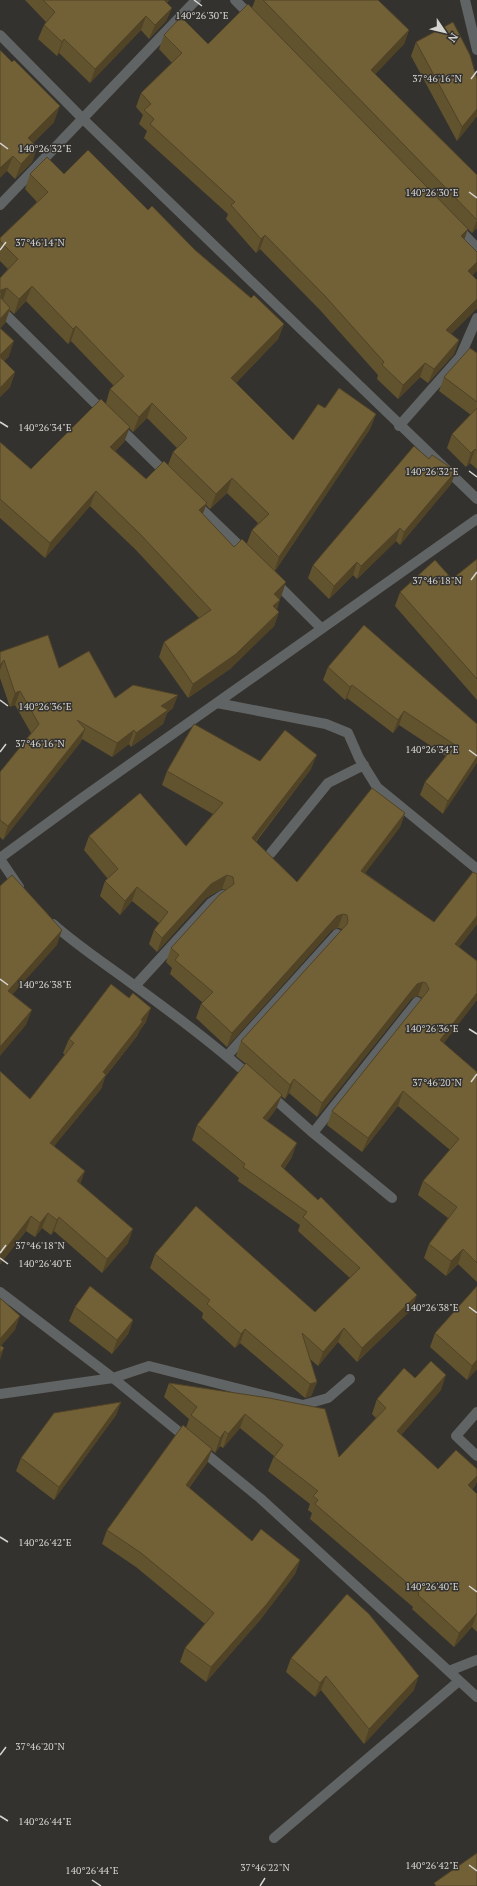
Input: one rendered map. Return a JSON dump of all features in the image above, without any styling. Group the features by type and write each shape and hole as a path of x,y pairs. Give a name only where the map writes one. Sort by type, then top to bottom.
{"street":[{"path":"0,205 196,0"},
{"path":"235,0 257,22"},
{"path":"468,1 477,50"},
{"path":"0,35 83,119 477,499"},
{"path":"450,220 477,248"},
{"path":"0,309 175,482"},
{"path":"400,426 460,358 477,318"},
{"path":"186,493 254,561"},
{"path":"24,894 0,859 82,798 477,519"},
{"path":"265,572 321,628"},
{"path":"217,703 326,724 348,733 364,765 378,787 477,870"},
{"path":"271,853 328,783 364,765"},
{"path":"135,986 211,903 223,895"},
{"path":"44,917 74,943 135,986 227,1056 312,1133 392,1198"},
{"path":"227,1056 337,934"},
{"path":"312,1133 417,1002"},
{"path":"0,1292 113,1378 260,1498 477,1697"},
{"path":"0,1394 113,1378 149,1366 303,1405 328,1398 350,1379"},
{"path":"477,1412 456,1436 477,1456"},
{"path":"449,1671 477,1660"},
{"path":"274,1838 459,1681"}],"building":[{"path":"43,0 164,0 172,8 155,25 146,16 95,69 64,39 62,42 44,25 55,12"},
{"path":"263,0 378,0 409,30 371,70 477,175 477,220"},
{"path":"248,4 468,229 461,236 477,252 477,262 468,271 477,280 477,299 446,330 459,340 434,369 425,363 403,385 382,365 384,362 325,296 265,235 261,239 231,205 235,202 150,124 154,119 144,110 151,104 141,93 182,53 164,35 181,17 208,44"},
{"path":"453,22 470,55 477,79 477,109 462,127 416,42"},
{"path":"0,50 12,62 14,60 60,106 28,138 37,147 21,164 13,156 0,168"},
{"path":"88,150 148,210 152,206 195,250 251,298 254,295 284,324 231,378 293,440 318,404 325,408 339,388 376,414 279,557 252,530 269,514 232,478 216,494 173,452 187,438 152,403 139,417 110,389 124,376 76,326 73,329 32,286 19,299 7,288 1,290 0,293 0,278 18,259 0,241 0,238 48,192 30,174 47,157 64,174"},
{"path":"0,297 10,308 0,319"},
{"path":"0,328 14,341 0,355"},
{"path":"470,348 477,353 477,402 444,377"},
{"path":"0,357 15,372 0,388"},
{"path":"101,399 130,427 110,447 146,479 164,461 207,503 199,510 234,547 242,539 286,582 274,594 280,600 273,606 279,612 236,654 193,684 164,642 211,610 141,535 96,491 50,543 0,499 0,442 31,469"},
{"path":"477,408 477,451 475,449 471,453 452,434"},
{"path":"414,446 429,459 432,455 456,471 404,532 400,528 361,566 357,562 334,586 313,565"},
{"path":"477,559 477,679 400,592 435,560 452,579"},
{"path":"364,625 477,724 477,757 448,801 425,782 455,745 404,711 398,720 352,685 350,687 328,667"},
{"path":"48,635 59,668 89,651 115,698 133,685 178,695 161,706 168,710 136,733 134,730 117,743 77,720 85,729 8,826 0,820 0,772 39,724 20,691 15,693 4,660 0,665 0,652"},
{"path":"194,724 260,761 285,730 317,755 252,838 297,882 372,788 405,813 361,871 434,922 473,872 477,874 477,916 455,944 477,961 477,993 440,1040 477,1072 477,1263 463,1249 451,1261 429,1244 457,1207 423,1181 459,1139 403,1091 368,1138 332,1111 427,992 429,989 426,983 423,982 417,984 322,1103 294,1079 290,1085 241,1041 347,924 347,915 343,914 337,916 232,1033 201,1004 213,992 175,960 179,955 171,948 220,894 234,884 233,877 227,875 211,884 162,938 154,930 168,912 137,887 125,901 105,881 118,869 89,836 140,793 186,846 223,803 167,771"},
{"path":"12,875 62,930 8,991 32,1010 0,1047 0,886"},
{"path":"111,984 129,998 133,993 151,1008 141,1020 143,1021 103,1072 106,1075 50,1143 85,1171 77,1181 133,1229 107,1259 59,1217 57,1220 48,1213 40,1223 31,1216 0,1256 0,1071 30,1099 74,1043 69,1039"},
{"path":"246,1063 282,1095 263,1118 297,1143 281,1166 318,1200 321,1197 417,1295 362,1348 344,1328 323,1352 302,1333 317,1382 310,1384 245,1329 241,1334 207,1304 210,1300 155,1254 196,1206 315,1312 360,1268 303,1217 307,1212 243,1167 245,1164 197,1125"},
{"path":"90,1286 133,1320 117,1340 75,1307"},
{"path":"477,1286 477,1360 472,1366 435,1333"},
{"path":"0,1298 20,1316 0,1339"},
{"path":"0,1345 4,1348 0,1353"},
{"path":"431,1361 446,1375 397,1431 438,1469 456,1450 477,1469 477,1476 468,1485 477,1494 477,1613 459,1633 418,1595 419,1593 315,1504 318,1500 313,1496 318,1491 274,1457 283,1445 245,1414 228,1434 225,1431 220,1438 191,1415 197,1407 169,1383 269,1398 325,1409 339,1457 386,1408 377,1399 404,1368 415,1378"},
{"path":"121,1402 59,1487 21,1458 54,1413"},
{"path":"183,1425 212,1449 186,1485 252,1541 261,1529 300,1560 266,1605 211,1667 185,1648 214,1613 141,1553 107,1530"},
{"path":"347,1594 369,1614 419,1676 369,1729 326,1676 320,1683 291,1658"},
{"path":"477,1853 477,1886 436,1886 434,1883"}]}
